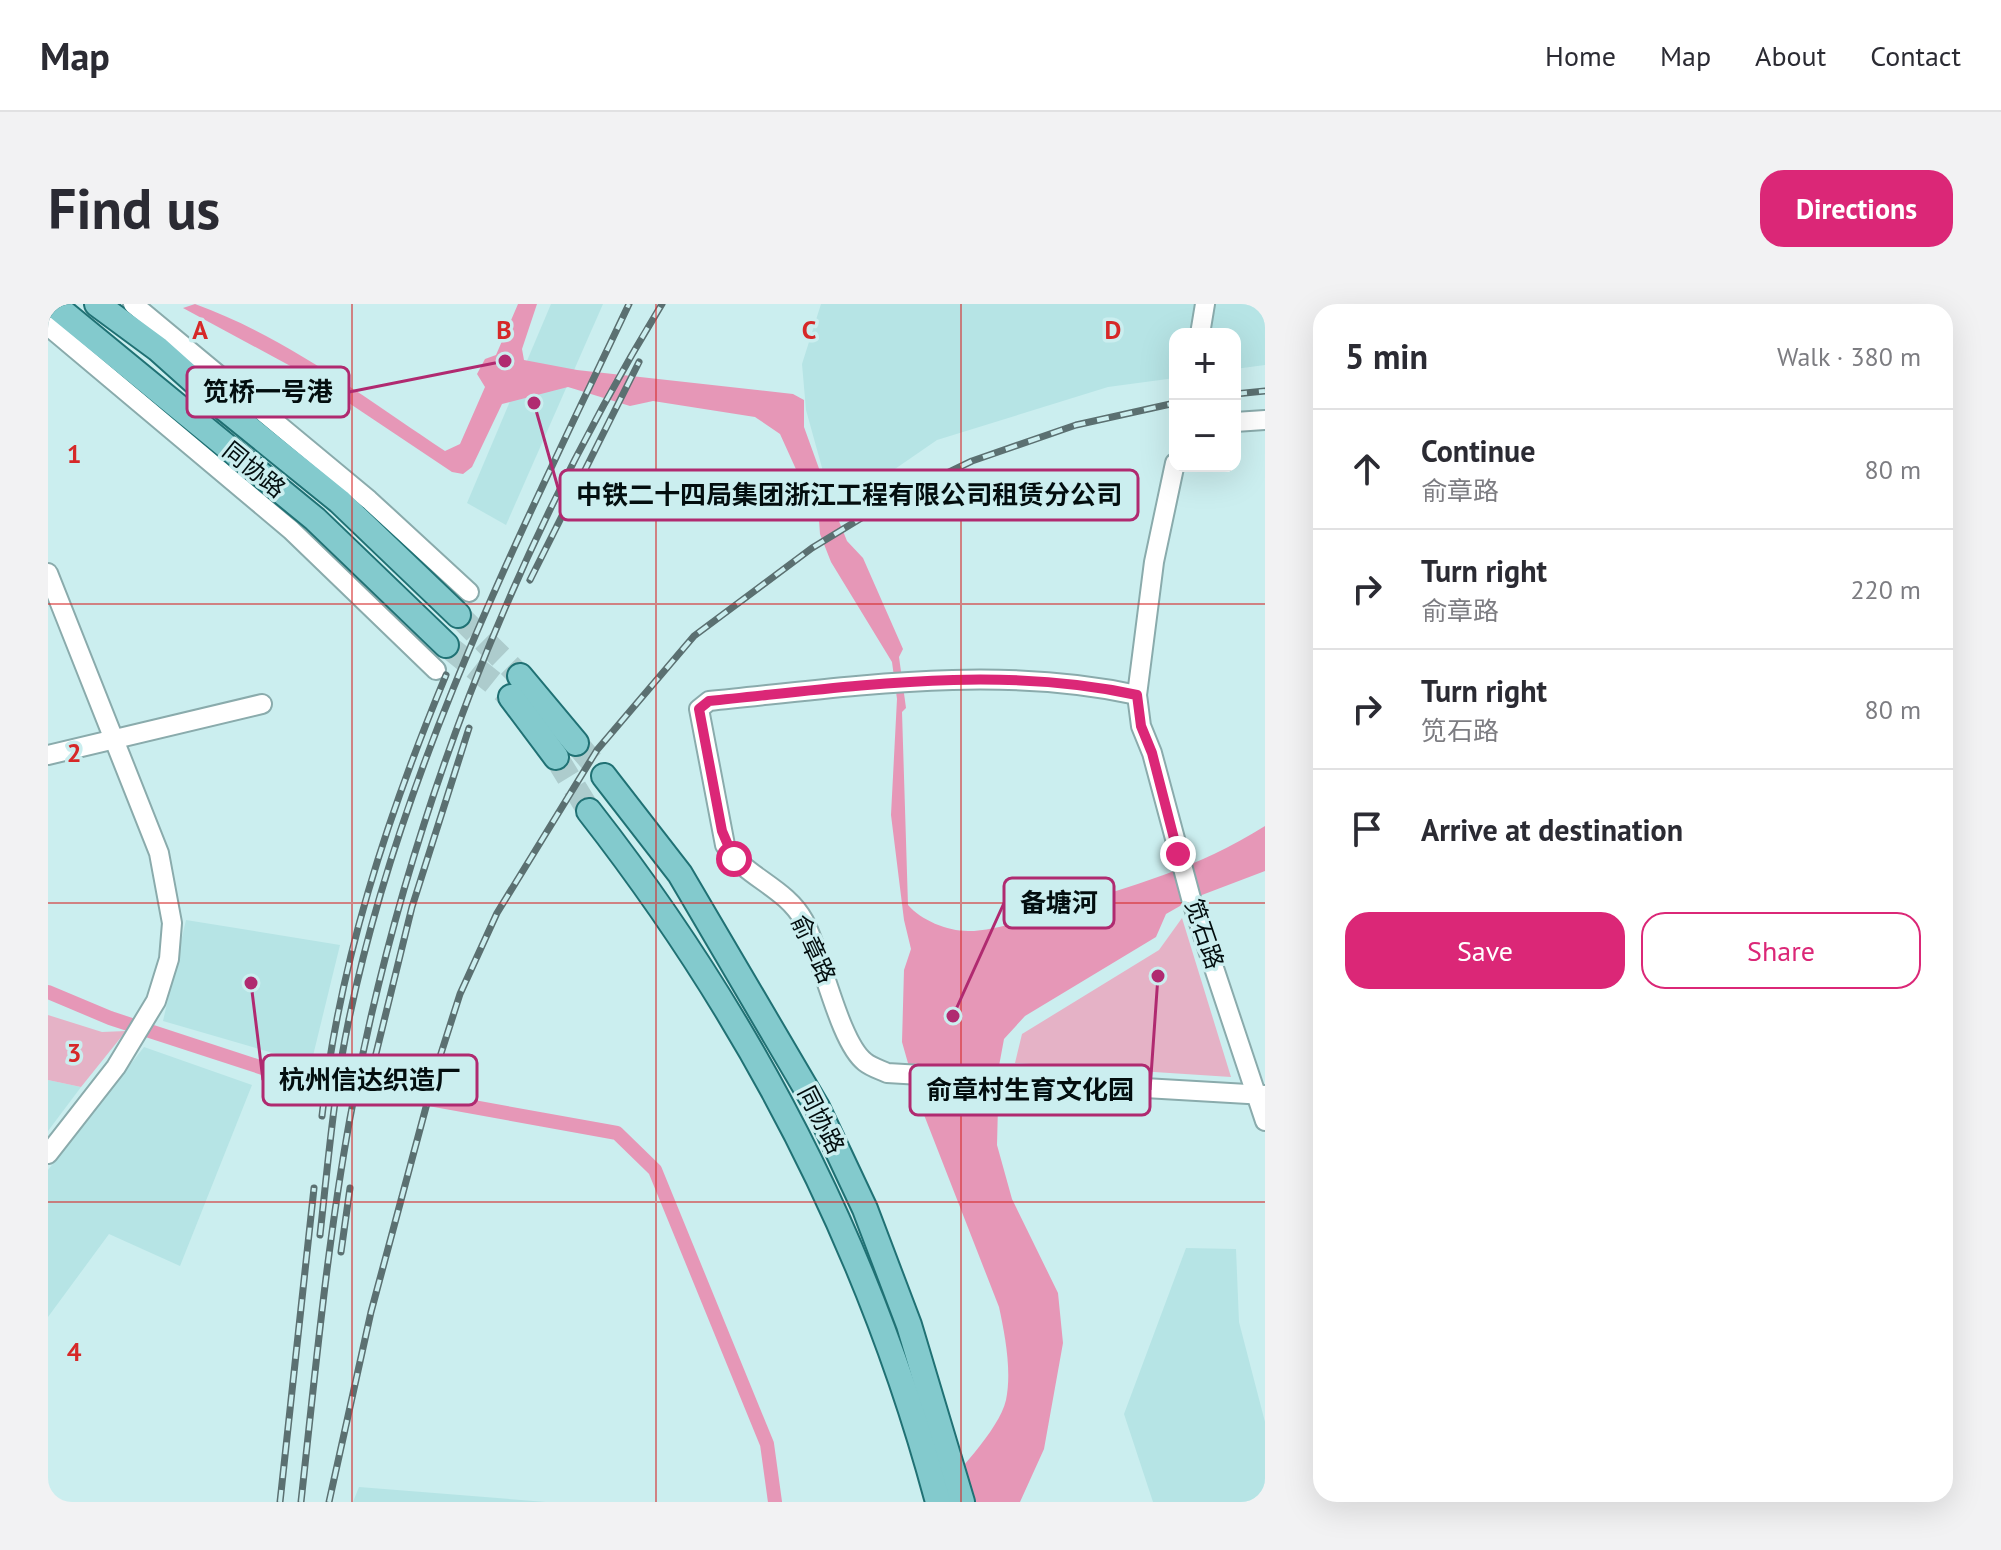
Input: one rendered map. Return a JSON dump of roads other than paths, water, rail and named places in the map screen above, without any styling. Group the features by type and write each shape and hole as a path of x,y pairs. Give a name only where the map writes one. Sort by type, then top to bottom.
{"main road":[{"name":"同协路","path":"53,304 315,519 446,645"},
{"name":"同协路","path":"97,304 158,349 224,408 339,501 458,615"},
{"path":"556,757 516,686 576,743"},
{"name":"同协路","path":"604,776 680,874 817,1107 865,1209 893,1281 962,1502"},
{"name":"同协路","path":"589,811 662,906 815,1165 857,1263 938,1502"}],"street":[{"path":"131,304 158,349"},
{"path":"131,304 369,500 469,592"},
{"path":"1201,328 1205,304"},
{"path":"48,326 291,530 436,670"},
{"path":"1241,422 1265,420"},
{"name":"笕石路","path":"1173,472 1154,562 1137,695 1141,726 1152,753 1192,902 1262,1095 1265,1121"},
{"path":"48,573 159,853 172,923 169,959 153,1006 122,1058 48,1154"},
{"name":"俞章路","path":"1137,695 1104,688 1005,680 906,680 709,701 699,709 725,845 734,859 772,884 803,919 854,1049 865,1062 887,1073 1262,1095"},
{"path":"48,755 262,704"}],"waterway":[{"path":"48,992 110,1018 269,1070 617,1133 655,1170 767,1444 775,1502"}],"tunnel":[{"path":"458,615 520,676"},
{"path":"446,645 511,697"},
{"path":"576,743 604,776"},
{"path":"556,757 589,811"}],"railway":[{"path":"320,1235 335,1100 349,1019 371,926 399,834 432,743 506,565 629,304"},
{"path":"301,1502 322,1310 342,1166 372,1011 400,904 432,800 510,595 607,399 662,304"},
{"path":"530,580 639,362"},
{"path":"1241,393 1265,391"},
{"path":"329,1502 371,1312 437,1066 460,994 497,913 597,750 694,636 812,548 891,500 972,461 1076,425 1169,404"},
{"path":"322,1116 340,1003 368,891 404,782 446,675"},
{"path":"370,1078 412,907 469,728"},
{"path":"280,1502 314,1188"},
{"path":"341,1252 350,1188"}],"place":[{"name":"笕桥一号港","path":"505,361"},
{"name":"中铁二十四局集团浙江工程有限公司租赁分公司","path":"534,403"},
{"name":"俞章村生育文化园","path":"1158,976"},
{"name":"杭州信达织造厂","path":"251,983"},
{"name":"备塘河","path":"953,1016"}]}
